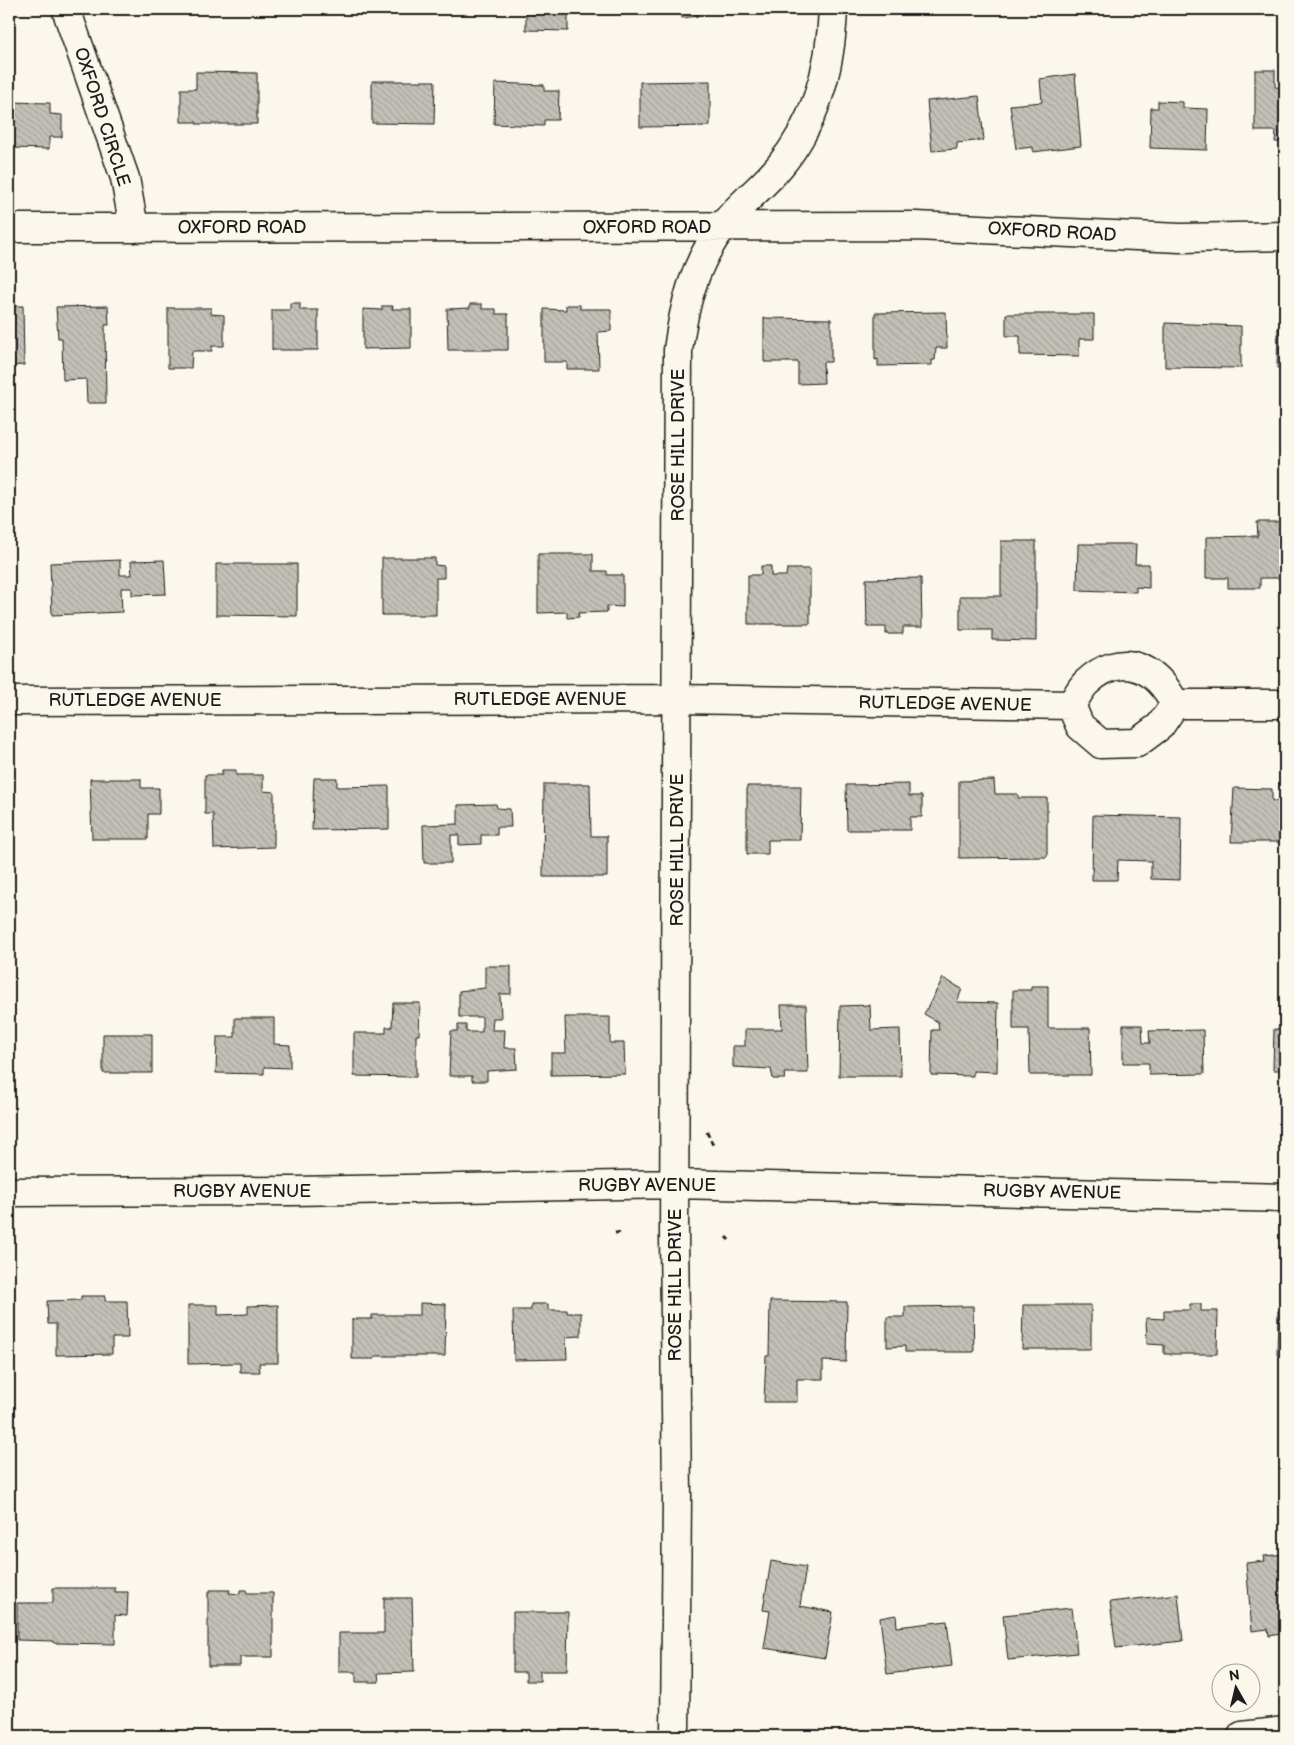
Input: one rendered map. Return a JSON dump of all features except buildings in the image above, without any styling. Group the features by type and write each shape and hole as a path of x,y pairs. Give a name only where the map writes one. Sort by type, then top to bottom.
{"street":[{"name":"OXFORD CIRCLE","path":"66,9 125,178 134,228"},
{"name":"ROSE HILL DRIVE","path":"675,1736 678,350 683,310 696,270 722,227 780,166 805,129 823,88 832,44 833,9"},
{"name":"OXFORD ROAD","path":"9,228 916,226 1180,238 1285,236"},
{"path":"1112,666 1140,666 1166,687 1175,704 1160,726 1138,743 1101,744 1080,726 1071,705 1086,683 1112,666"},
{"name":"RUTLEDGE AVENUE","path":"9,701 677,699 1071,705"},
{"path":"1175,704 1285,704"},
{"name":"RUGBY AVENUE","path":"9,1192 293,1191 675,1184 1285,1198"},
{"path":"1242,1736 1285,1731"}],"path":[{"path":"706,1131 713,1145"},
{"path":"615,1233 623,1232"}]}
